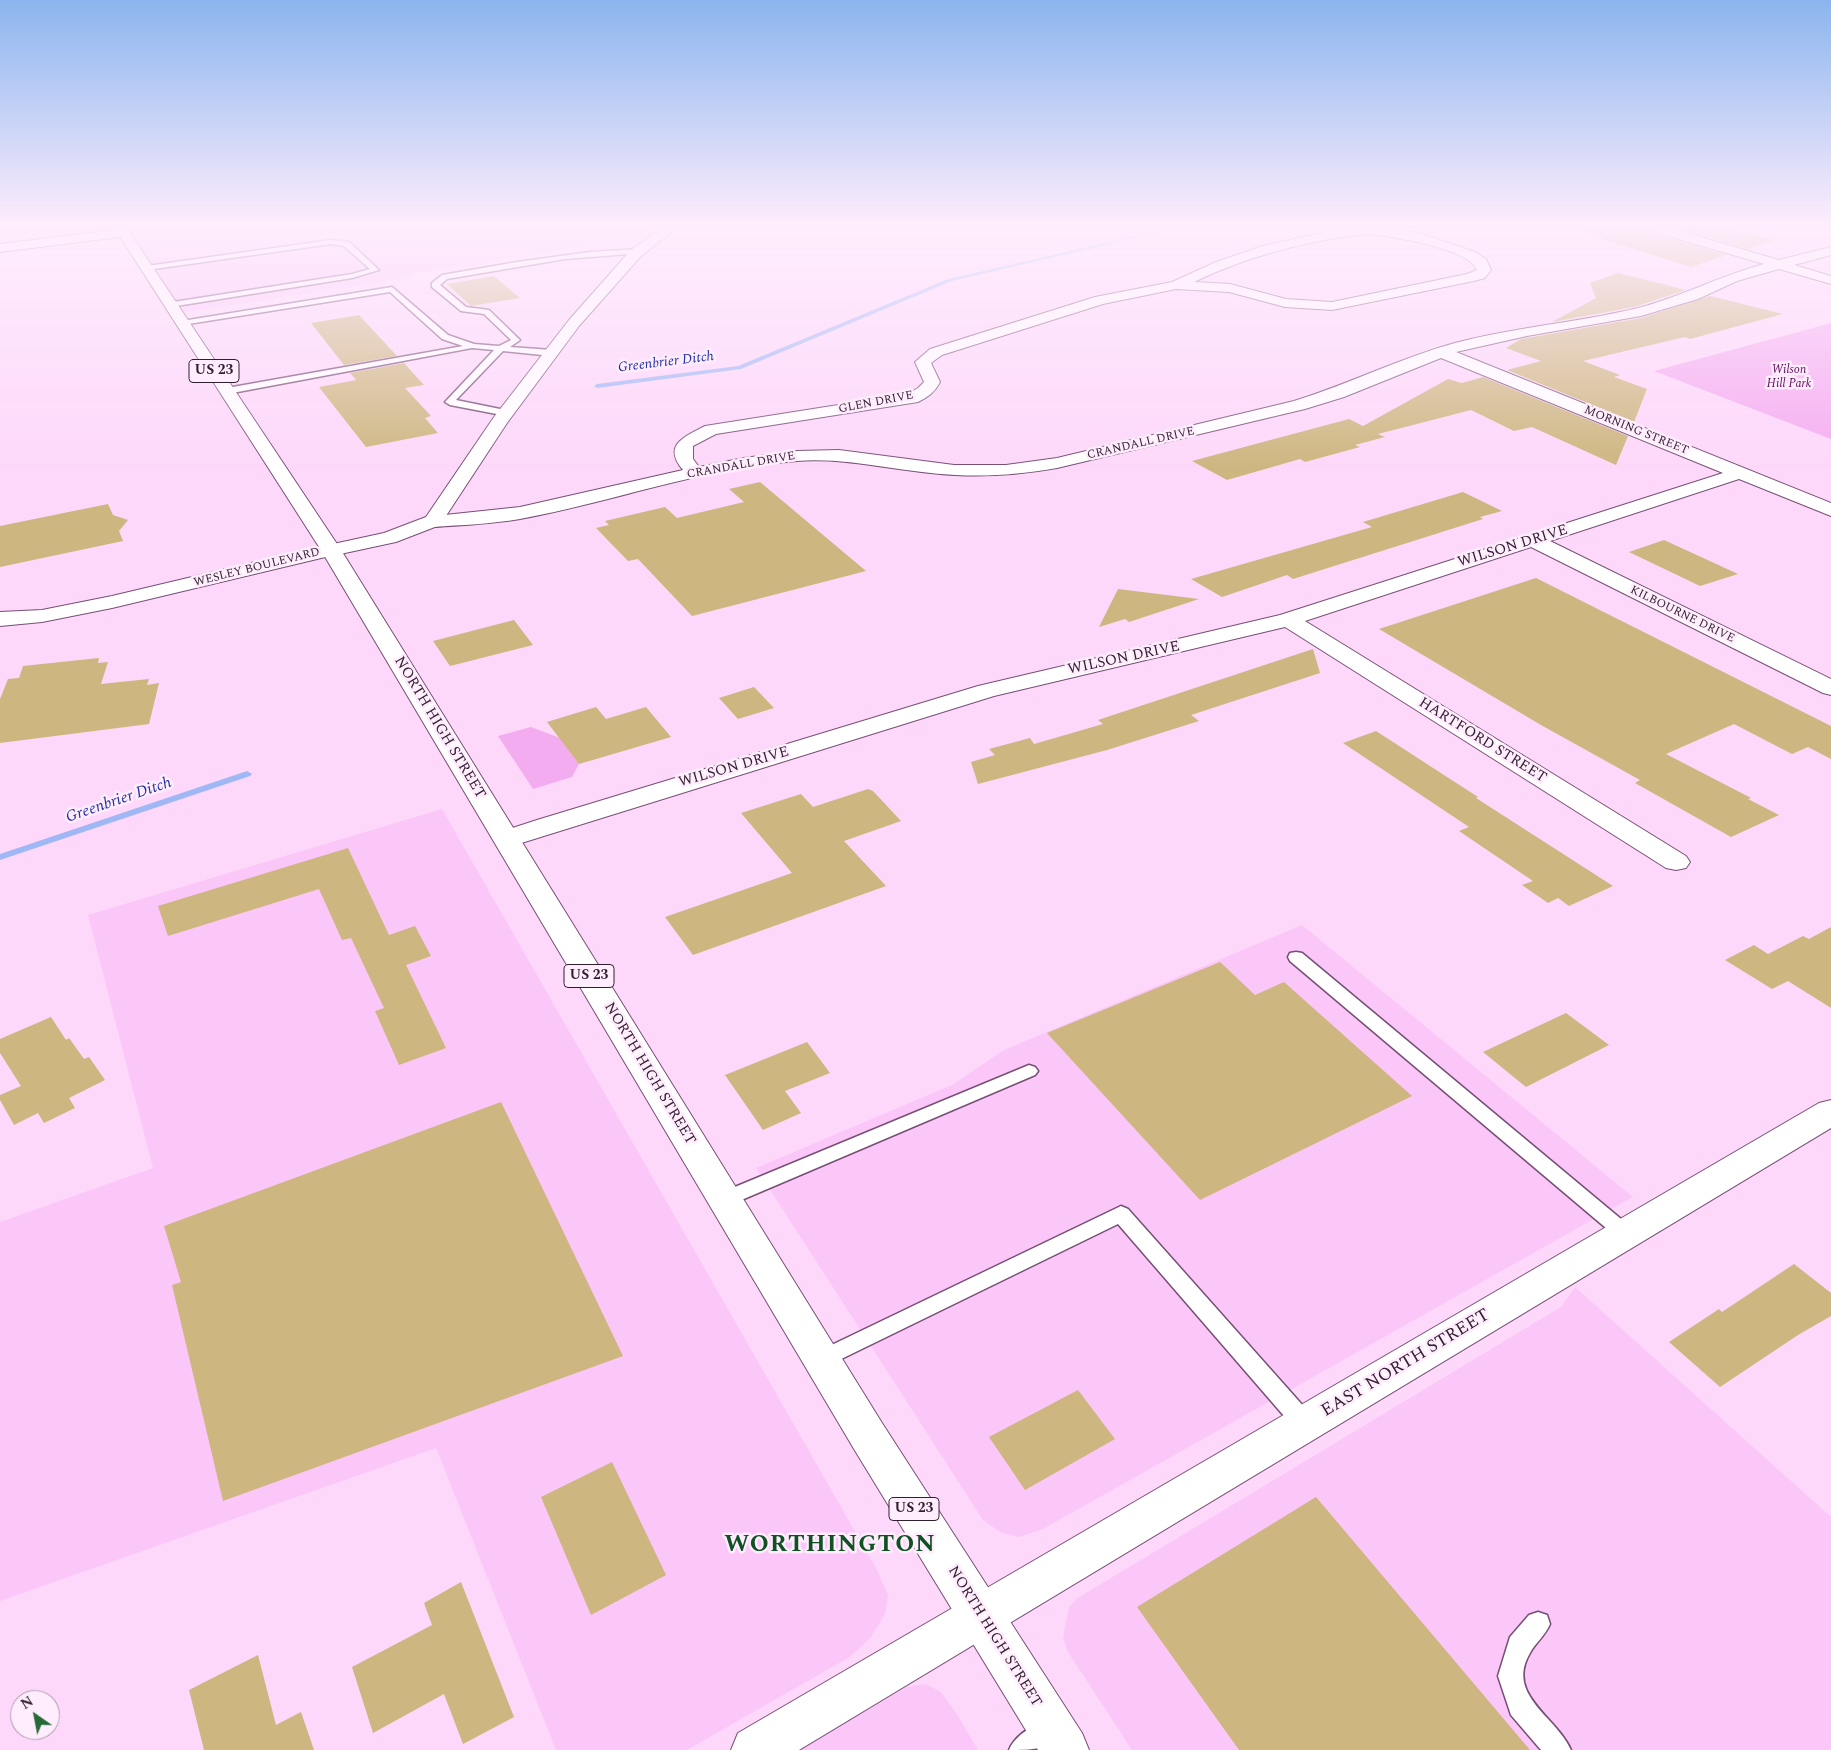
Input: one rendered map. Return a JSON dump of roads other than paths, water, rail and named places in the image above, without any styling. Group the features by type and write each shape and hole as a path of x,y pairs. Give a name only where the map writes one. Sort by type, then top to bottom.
{"street":[{"name":"NORTH HIGH STREET","path":"170,306 331,550 822,1360 980,1615 1046,1743"},
{"path":"433,521 507,413 574,323 590,306"},
{"name":"GLEN DRIVE","path":"695,473 684,460 683,448 687,442 711,430 912,398 924,393 930,387 932,382 923,362 936,352 1082,306"},
{"path":"1306,306 1334,306"},
{"name":"CRANDALL DRIVE","path":"331,550 389,538 433,521 520,513 695,473 770,459 817,455 856,457 954,470 1006,470 1057,463 1299,406 1372,380 1441,352 1518,332 1627,314 1661,306"},
{"name":"MORNING STREET","path":"1441,352 1831,510"},
{"name":"WILSON DRIVE","path":"506,839 985,692 1072,670 1214,640 1288,620 1740,473"},
{"name":"KILBOURNE DRIVE","path":"1534,541 1831,688"},
{"name":"WESLEY BOULEVARD","path":"0,613 246,559 331,550"},
{"name":"WESLEY BOULEVARD","path":"0,619 42,616 112,602 331,550"},
{"name":"HARTFORD STREET","path":"1288,620 1676,862"},
{"name":"EAST NORTH STREET","path":"782,1743 980,1615 1831,1112"}],"lane":[{"path":"182,323 289,306"},
{"path":"410,306 445,337 473,346 552,353"},
{"path":"460,306 464,309 486,312 516,340 500,349 450,402 507,413"},
{"path":"227,391 473,346"},
{"path":"1296,957 1626,1234"},
{"path":"725,1199 1030,1071"},
{"path":"822,1360 1121,1214 1304,1424"},
{"path":"1538,1624 1519,1646 1510,1676 1520,1706 1558,1750"}],"waterway":[{"name":"Greenbrier Ditch","path":"597,386 739,368 888,306"},
{"name":"Greenbrier Ditch","path":"0,857 247,774"}],"district":[{"name":"WORTHINGTON","path":"830,1546"}],"park label":[{"name":"Wilson Hill Park","path":"1789,378"}]}
